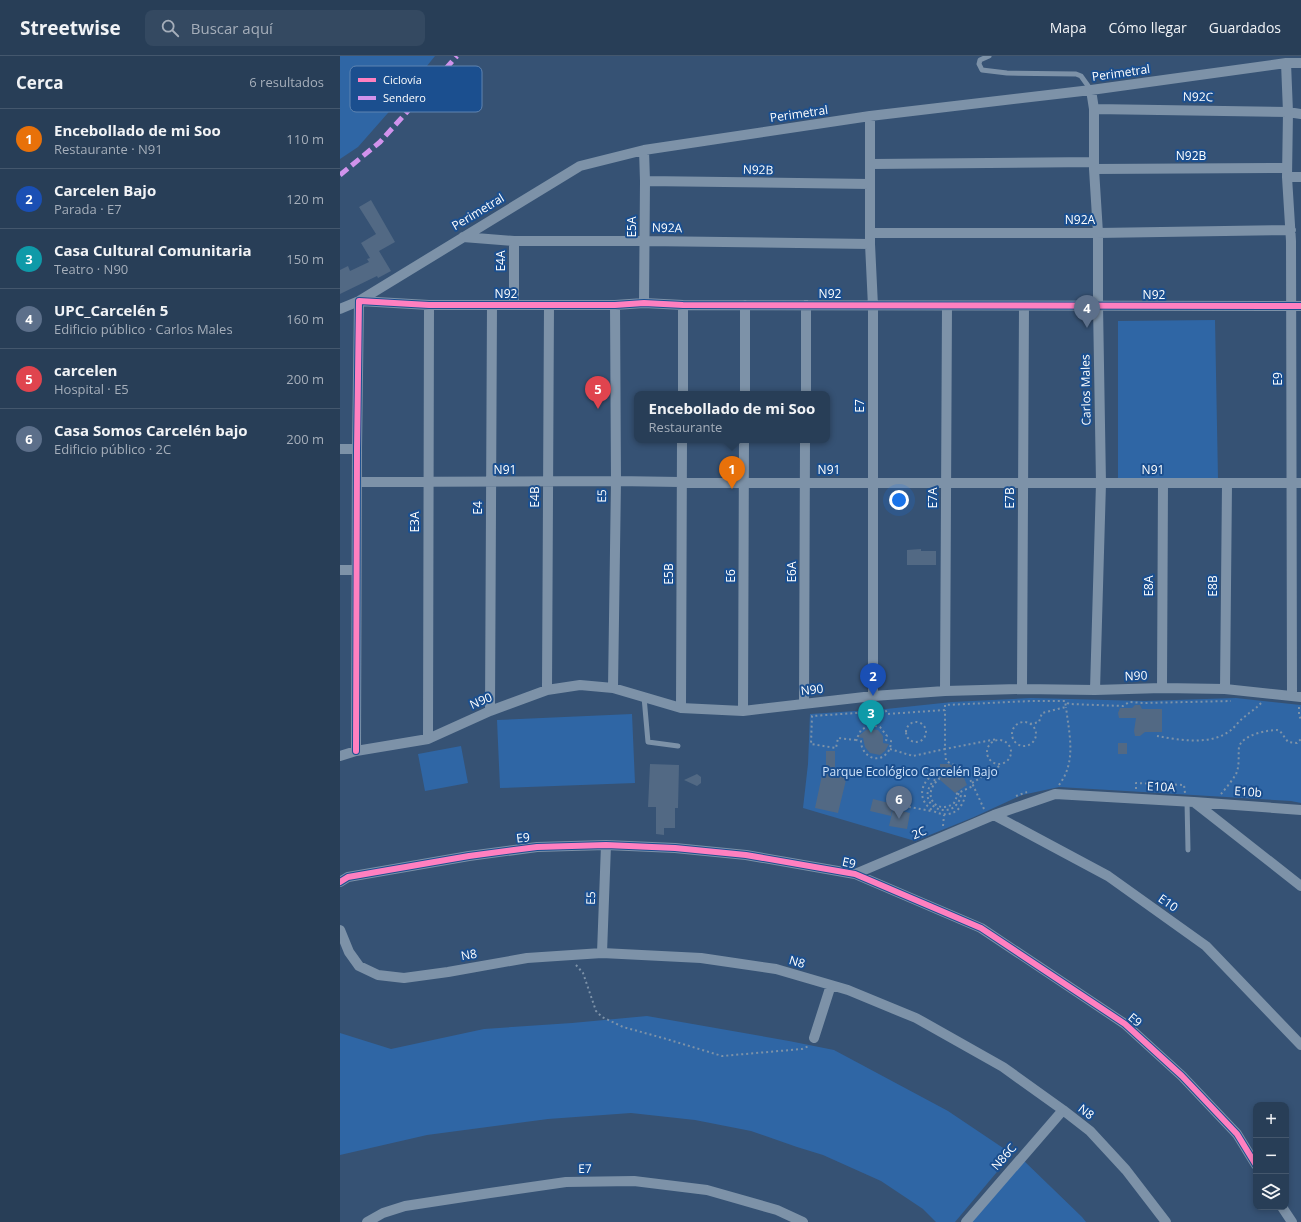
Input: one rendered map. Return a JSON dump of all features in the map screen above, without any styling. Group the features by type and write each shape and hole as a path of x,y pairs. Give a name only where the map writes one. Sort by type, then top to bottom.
{"street":[{"name":"Perimetral","path":"340,309 359,301 580,166 644,150 870,116 1091,90 1286,63 1301,63"},
{"name":"E9","path":"1286,63 1288,112 1287,173 1291,230 1296,241 1296,696"},
{"name":"Carlos Males","path":"1091,90 1094,109 1094,165 1098,233 1101,483 1095,690"},
{"name":"N92C","path":"1094,109 1288,112 1301,114"},
{"name":"E7","path":"870,116 870,244 873,306 873,696"},
{"name":"E5A","path":"644,150 644,303"},
{"name":"N92B","path":"870,164 1094,165 1287,173 1301,177"},
{"name":"N92B","path":"645,181 870,184"},
{"name":"N92A","path":"870,233 1098,233 1291,230"},
{"name":"N92A","path":"463,237 514,241 870,244"},
{"name":"E4A","path":"514,241 514,305"},
{"name":"N92","path":"359,301 429,305 615,305 644,303 683,305 873,306 1296,306"},
{"path":"356,751 356,570 359,301"},
{"name":"E3A","path":"428,739 429,305"},
{"name":"E4","path":"490,710 492,305"},
{"name":"E4B","path":"547,690 548,305"},
{"name":"E5","path":"613,688 616,481 615,305"},
{"path":"682,391 683,305"},
{"path":"745,305 745,391"},
{"path":"806,305 806,391"},
{"name":"E7A","path":"945,691 947,306"},
{"name":"E7B","path":"1022,689 1024,306"},
{"name":"E5B","path":"681,708 682,443"},
{"name":"E6","path":"743,711 744,443"},
{"name":"E6A","path":"804,704 806,443"},
{"path":"340,449 357,449"},
{"name":"N91","path":"358,482 548,483 616,481 682,483 1296,483"},
{"name":"E8A","path":"1162,688 1163,483"},
{"name":"E8B","path":"1225,689 1227,484"},
{"path":"340,570 356,570"},
{"name":"N90","path":"340,756 356,751 428,739 490,710 547,690 580,685 613,688 681,708 743,711 873,696 945,691 1162,688 1225,689 1296,696"},
{"name":"E10A","path":"994,815 1055,794 1190,801"},
{"path":"1190,801 1301,886"},
{"name":"E10b","path":"1190,801 1301,810"},
{"name":"2C","path":"855,874 994,815"},
{"name":"E10","path":"994,815 1108,876 1206,946 1301,1045"},
{"name":"E9","path":"340,882 348,876 469,856 537,847 606,845 675,848 746,855 855,874 981,928 1125,1024 1182,1076 1237,1134 1253,1160"},
{"name":"E5","path":"602,953 606,845"},
{"name":"N8","path":"340,930 349,952 359,966 378,974 404,978 527,958 602,953 701,958 776,969 848,990 916,1018 1003,1067 1063,1110 1095,1136 1126,1170 1166,1222"},
{"path":"814,1038 831,985"},
{"name":"N86C","path":"966,1222 1063,1110"},
{"name":"E7","path":"367,1222 383,1213 405,1206 566,1182 634,1181 707,1190 777,1210 803,1222"},
{"path":"1284,1210 1292,1222"}],"lane":[{"path":"989,56 980,60 979,64 982,70 1007,74 1076,74 1081,76 1091,90"},
{"path":"644,697 648,742 678,746"},
{"path":"1188,850 1190,801"}],"path":[{"path":"1059,785 1066,774 1071,751 1065,701"},
{"path":"984,810 964,770 946,761 945,705 1065,701 1069,704 1123,706 1129,702 1236,701"},
{"path":"1254,702 1268,704"},
{"path":"1157,736 1188,740 1213,739 1231,731 1242,718 1255,710 1260,703"},
{"path":"1030,724 1036,730 1036,739 1030,745 1021,747 1017,745 1011,734 1014,726 1022,722 1030,724 1039,722 1042,713 1066,707"},
{"path":"1301,708 1299,707 1299,716 1301,720"},
{"path":"856,740 861,730 865,727 875,725 884,731 886,740 892,741 890,749 883,756 873,758 864,752 861,741 838,738 836,748 811,744 812,716 886,711 887,714 945,710"},
{"path":"915,722 922,725 926,732 923,739 916,742 909,739 906,732 908,725 915,722"},
{"path":"1220,795 1236,773 1239,762 1239,747 1241,742 1249,736 1277,730 1280,731 1288,742 1296,743 1301,738"},
{"path":"890,749 913,756 997,739 1005,741 1011,748 1010,756 1005,762 956,794"},
{"path":"997,739 989,743 987,747 987,756 996,764 1005,762"},
{"path":"938,772 939,776 928,787 927,792 930,804 940,810 952,809 957,805 961,795 965,796 964,802 960,808 954,812 939,814 933,811 927,806 924,800 923,792 924,785 928,779 938,772"},
{"path":"899,805 933,811"},
{"path":"943,827 944,814"},
{"path":"568,955 583,974 596,1011 602,1017 623,1027 722,1056 802,1049 811,1045 814,1038"}],"green space":[{"path":"340,56 435,56 427,66 350,66 350,112 389,112 358,147 340,159"},
{"path":"1215,320 1218,479 1118,478 1118,321"},
{"name":"Parque Ecológico Carcelén Bajo","path":"1031,698 1144,701 1236,698 1301,705 1301,803 1291,801 1059,787 1022,795 974,817 915,841 803,808 808,764 810,714 886,709 952,702"},
{"path":"632,714 635,783 500,788 497,720"},
{"path":"461,746 468,783 425,791 418,754"},
{"path":"647,1016 834,1050 948,1111 1012,1154 955,1222 936,1222 923,1209 881,1181 823,1155 751,1131 695,1120 631,1113 548,1119 427,1135 340,1155 340,1033 391,1049 484,1029"},
{"path":"1021,1158 1082,1217 1086,1222 966,1222"}],"building":[{"path":"371,200 395,242 379,251 391,271 340,294 340,270 348,266 350,271 369,262 367,259 370,258 361,243 376,234 359,207"},
{"path":"921,549 921,551 936,551 936,565 907,565 907,550"},
{"path":"1135,705 1140,705 1142,709 1162,709 1162,732 1145,732 1140,736 1135,736 1134,731 1136,718 1119,718 1118,713 1120,708 1132,708"},
{"path":"866,730 878,730 883,736 883,743 889,744 885,751 880,755 870,753 865,747 863,738 857,737"},
{"path":"1118,743 1127,743 1127,754 1118,754"},
{"path":"826,751 835,751 835,770 846,773 846,780 838,813 815,808 822,775 826,775"},
{"path":"650,764 679,765 678,808 675,808 675,828 664,828 664,835 656,834 656,807 648,807"},
{"path":"940,764 949,764 959,769 967,785 955,793 940,780"},
{"path":"697,774 701,777 701,783 697,786 684,780"},
{"path":"873,799 893,804 891,816 870,811"},
{"path":"893,809 910,813 907,829 889,826"}],"marked path":[{"path":"448,66 457,56"},
{"path":"340,175 380,142 407,112"}],"cycle path":[{"path":"356,751 359,301 429,305 615,305 644,303 683,305 1301,306"},
{"path":"340,882 348,877 469,856 537,847 606,845 675,848 746,855 855,874 981,928 1125,1024 1182,1076 1237,1134 1253,1160"}],"place":[{"name":"UPC_Carcelén 5","path":"1087,328"},
{"name":"carcelen","path":"598,409"},
{"name":"Encebollado de mi Soo","path":"732,489"},
{"name":"Carcelen Bajo","path":"873,696"},
{"name":"Casa Cultural Comunitaria","path":"871,733"},
{"name":"Casa Somos Carcelén bajo","path":"899,819"}]}
